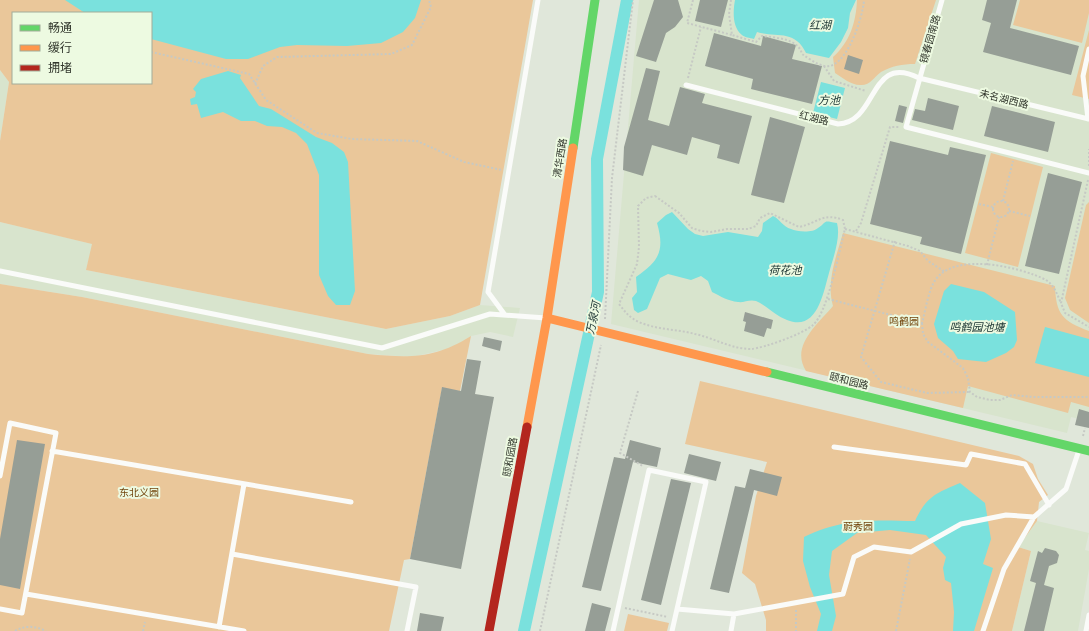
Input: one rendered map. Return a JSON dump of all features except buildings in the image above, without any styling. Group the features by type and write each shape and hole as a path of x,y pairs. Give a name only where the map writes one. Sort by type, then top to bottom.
{"main road":[{"name":"清华西路","path":"547,318 595,0"},
{"name":"颐和园路","path":"489,631 547,318 1084,450"}],"lane":[{"path":"505,315 488,292 538,0"},
{"name":"镜春园南路","path":"906,127 942,0"},
{"path":"1088,119 1083,76 1089,49"},
{"name":"红湖路","path":"686,85 838,124 847,123 858,116 882,80 892,72 906,72 919,78"},
{"name":"未名湖西路","path":"919,78 1088,119"},
{"path":"906,127 1089,174"},
{"path":"0,271 382,348 490,314 547,318"},
{"path":"0,476 10,423 56,433 22,613 0,609"},
{"path":"834,447 966,465 970,454 1025,464 1049,505"},
{"path":"983,631 1004,569 1034,517 1066,489 1084,450"},
{"path":"52,451 351,502"},
{"path":"613,631 649,470 706,482 672,631"},
{"path":"219,627 244,484"},
{"path":"677,609 734,614 843,594 854,557 874,547 911,552 961,524 1006,515 1034,517"},
{"path":"232,554 416,587 406,631"},
{"path":"26,594 244,631"},
{"path":"731,631 734,614"},
{"path":"1086,631 1089,615"}],"path":[{"path":"256,84 263,66 277,57 391,54 412,45 430,8 430,0"},
{"path":"693,0 686,24 756,42 762,36 780,38 794,43 800,48 802,54 824,66 834,81 873,93"},
{"path":"731,0 729,14 732,35"},
{"path":"824,66 836,64 846,51 860,20 864,0"},
{"path":"686,85 701,27"},
{"path":"152,52 249,74 266,100 317,133 352,139 417,141 464,162 509,172"},
{"path":"856,231 861,223 890,127 906,127"},
{"path":"1089,149 1089,169"},
{"path":"1003,200 1015,154"},
{"path":"1061,303 1088,188 1089,174"},
{"path":"655,196 679,213 692,228 701,231 711,232 727,229 748,229 756,226 760,218 770,213 790,224 799,227 809,225 826,216 833,216 843,220 845,229 828,299 822,315 813,326 796,336 751,349 732,346 696,334 654,327 638,322 626,314 619,304 637,264 639,247 638,206 646,198 655,196"},
{"path":"999,217 993,212 993,207 996,202 1003,200"},
{"path":"1003,200 1009,206 1009,211"},
{"path":"979,204 993,207"},
{"path":"1009,211 1030,216"},
{"path":"999,217 1004,216 1009,211"},
{"path":"987,265 999,217"},
{"path":"845,229 895,241 920,251 928,261 945,272"},
{"path":"895,241 876,311 861,357 881,382 927,393 970,392 990,400 1000,400 1012,395 1032,397 1089,397"},
{"path":"970,392 968,378 963,368 928,342 923,334 922,323 931,290 936,279 945,272 957,266 987,265 1018,270 1046,280 1053,286 1065,313 1089,327"},
{"path":"828,299 922,323"},
{"path":"638,391 620,453 649,470"},
{"path":"896,631 911,552"},
{"path":"796,602 796,631"},
{"path":"618,607 674,619"},
{"path":"15,631 22,626 33,627 46,631"}],"shaded area":[{"path":"639,0 1089,0 1089,421 1071,417 1067,433 611,324"},
{"path":"0,70 9,82 0,141"},
{"path":"0,222 93,244 86,270 386,329 450,316 480,305 520,308 513,337 490,332 471,336 452,348 412,357 368,354 82,297 0,284"},
{"path":"1037,521 1089,533 1085,550 1089,551 1089,569 1078,631 1012,631 1031,551 1018,547"}],"green space":[{"path":"0,0 533,0 480,305 450,316 386,329 86,270 92,244 0,222 0,141 9,82 0,70"},
{"path":"857,0 936,0 915,64 889,68 881,72 869,83 863,85 850,83 835,73 833,57 844,45 851,31"},
{"path":"1020,0 1089,0 1089,13 1082,43 1013,25"},
{"path":"1089,30 1089,99 1072,95"},
{"path":"991,153 1043,167 1018,267 965,253"},
{"path":"1089,202 1089,323 1070,310 1065,298 1086,205"},
{"name":"鸣鹤园","path":"843,233 1055,286 1057,303 1062,315 1072,324 1089,331 1089,407 1071,402 1068,413 968,386 963,408 806,371 802,362 801,353 808,336 833,306 831,297 831,279"},
{"name":"东北义园","path":"0,284 82,297 368,354 409,356 433,353 458,344 471,336 460,391 442,388 410,559 404,560 389,631 0,631"},
{"name":"蔚秀园","path":"700,381 1019,456 1033,464 1038,479 1048,495 1039,502 1037,521 1018,547 1031,551 1012,631 766,631 766,620 755,584 742,573 756,496 767,462 685,444"},
{"path":"628,614 669,623 667,631 624,631"}],"water":[{"path":"65,0 421,0 415,18 403,32 381,43 347,46 297,45 280,47 248,59 226,59 152,39 152,12 83,12"},
{"name":"红湖","path":"735,0 856,0 850,13 848,28 841,42 829,58 806,53 802,45 791,37 757,32 754,39 743,36 736,28 734,14"},
{"path":"228,71 241,75 240,78 259,106 271,109 316,137 332,143 344,152 348,162 355,291 350,305 336,305 328,296 319,275 319,175 307,144 296,133 282,127 267,126 255,121 241,121 223,112 201,118 197,104 191,105 190,99 195,97 196,92 193,89 201,79"},
{"name":"方池","path":"821,82 845,88 837,119 813,113"},
{"name":"荷花池","path":"672,212 688,229 695,234 703,236 728,232 758,237 762,231 763,223 773,216 788,228 801,231 816,230 827,221 837,223 838,235 836,248 824,291 817,309 812,316 805,321 797,322 787,320 756,301 734,301 712,292 708,281 701,276 691,280 668,274 660,278 647,309 638,313 634,310 632,298 637,292 636,277 655,260 660,248 657,223"},
{"name":"鸣鹤园池塘","path":"951,284 984,292 1015,312 1017,340 1014,347 1006,353 986,362 958,359 953,351 938,338 934,324 944,291"},
{"path":"1045,327 1089,339 1089,377 1035,363"},
{"path":"960,483 985,503 991,539 983,564 993,568 974,631 953,631 954,612 951,583 945,580 943,568 946,557 926,535 890,530 857,533 832,551 829,575 836,616 832,631 817,631 821,614 810,587 803,561 804,537 832,526 845,523 885,520 915,521 923,506 928,501 938,493"}],"waterway":[{"name":"万泉河","path":"524,631 598,292 597,159 627,0"}],"traffic: fast":[{"path":"573,148 595,0"},
{"path":"767,372 1089,451"}],"traffic: slow":[{"path":"527,427 547,318 573,148"},
{"path":"547,318 767,372"}],"traffic: jam":[{"path":"489,631 527,427"}]}
